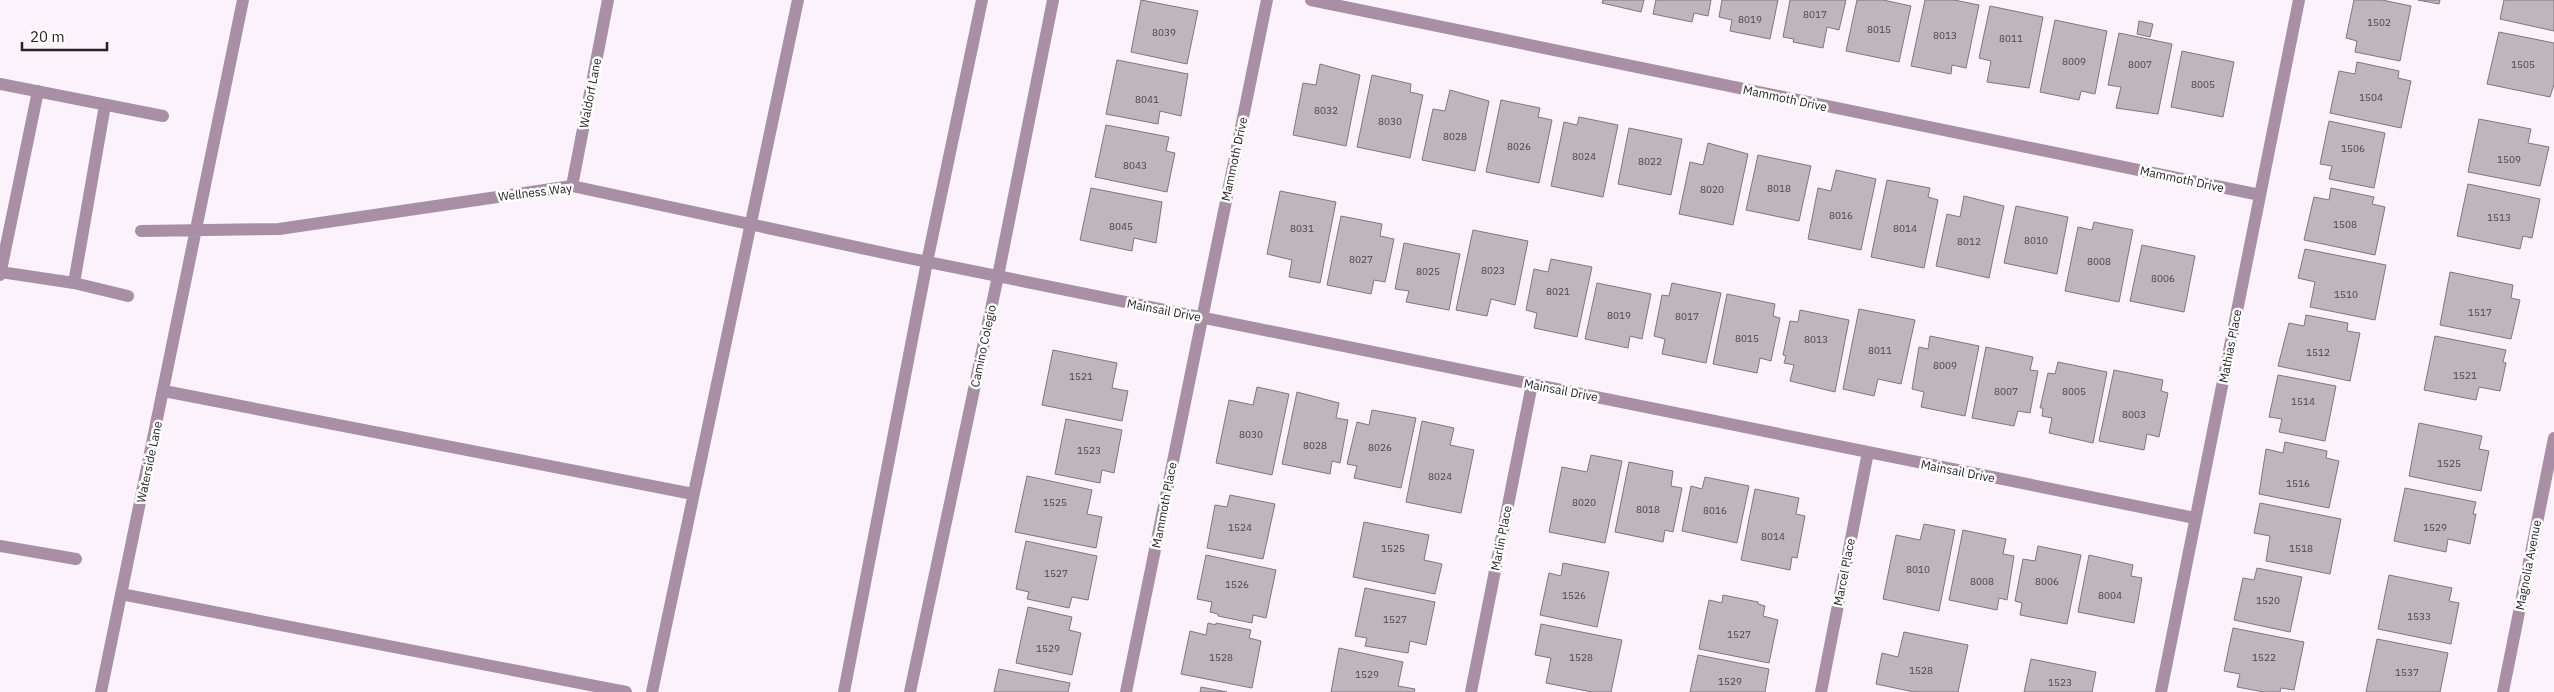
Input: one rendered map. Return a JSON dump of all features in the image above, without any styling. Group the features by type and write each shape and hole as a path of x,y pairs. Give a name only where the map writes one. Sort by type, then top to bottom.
{"street":[{"name":"Waterside Lane","path":"101,692 243,0"},
{"name":"Waldorf Lane","path":"572,186 608,0"},
{"path":"652,692 798,0"},
{"path":"844,692 927,262 982,0"},
{"name":"Camino Colegio","path":"910,692 998,276 1053,0"},
{"name":"Mammoth Drive","path":"1202,318 1267,0"},
{"name":"Mammoth Drive","path":"1310,0 2260,195"},
{"name":"Mathias Place","path":"2161,692 2299,0"},
{"path":"0,84 163,116"},
{"path":"38,91 0,273 74,283 128,296"},
{"path":"74,283 105,105"},
{"name":"Wellness Way","path":"141,231 196,232 279,229 572,186 927,262"},
{"name":"Mainsail Drive","path":"927,262 2196,518"},
{"name":"Mammoth Place","path":"1126,692 1202,318"},
{"name":"Marlin Place","path":"1471,692 1532,384"},
{"path":"164,391 693,494"},
{"name":"Magnolia Avenue","path":"2502,692 2554,438"},
{"name":"Marcel Place","path":"1820,692 1868,452"},
{"path":"0,546 76,559"},
{"path":"121,594 626,692"}],"building":[{"path":"1141,0 1198,11 1187,64 1131,52"},
{"path":"1603,0 1644,0 1641,12 1602,3"},
{"path":"1656,0 1711,0 1708,16 1694,13 1692,22 1653,14"},
{"path":"1722,0 1778,0 1770,39 1730,31 1732,20 1719,17"},
{"path":"1790,0 1846,0 1839,30 1827,27 1823,48 1793,42 1794,39 1783,37"},
{"path":"1857,0 1883,0 1911,6 1899,62 1846,51"},
{"path":"1925,0 1954,0 1979,5 1966,68 1952,65 1951,74 1911,66"},
{"path":"2354,0 2382,0 2411,6 2400,61 2355,52 2357,41 2346,38"},
{"path":"2418,0 2440,0 2439,4"},
{"path":"2504,0 2554,0 2554,31 2500,19"},
{"path":"1990,6 2043,17 2029,88 1987,82 1991,61 1979,58"},
{"path":"2055,20 2107,31 2095,94 2081,91 2079,100 2040,92"},
{"path":"2139,21 2153,24 2150,37 2137,34"},
{"path":"2499,32 2554,43 2554,84 2550,97 2487,84"},
{"path":"2119,33 2172,44 2158,114 2116,108 2121,87 2108,85"},
{"path":"2182,51 2234,62 2223,117 2171,107"},
{"path":"1117,60 1188,74 1181,116 1160,111 1158,124 1106,114"},
{"path":"2357,62 2399,71 2398,78 2411,81 2401,128 2330,113 2339,71 2355,74"},
{"path":"1320,64 1360,75 1346,146 1293,135 1303,83 1316,85"},
{"path":"1372,75 1411,84 1410,92 1423,95 1410,158 1357,147"},
{"path":"1450,90 1489,101 1475,171 1422,160 1433,109 1445,111"},
{"path":"1501,100 1540,108 1538,117 1552,120 1539,183 1486,172"},
{"path":"1579,117 1618,125 1603,197 1551,186 1564,122 1577,125"},
{"path":"2479,119 2531,129 2528,143 2549,147 2540,186 2468,172"},
{"path":"2329,121 2385,133 2374,188 2329,179 2332,166 2320,164"},
{"path":"1106,125 1169,137 1166,151 1175,153 1167,192 1095,177"},
{"path":"1629,128 1682,139 1671,195 1618,184"},
{"path":"1708,143 1748,154 1733,225 1679,214 1690,162 1703,165"},
{"path":"1758,155 1811,166 1799,221 1746,210"},
{"path":"1836,170 1876,179 1861,250 1808,239 1818,188 1831,191"},
{"path":"1887,180 1930,188 1928,197 1938,200 1924,268 1871,257"},
{"path":"2468,184 2540,199 2532,238 2523,236 2520,249 2457,236"},
{"path":"1091,188 1162,202 1156,243 1134,238 1132,251 1080,240"},
{"path":"2331,188 2374,197 2372,204 2385,207 2375,255 2304,240 2314,197 2329,200"},
{"path":"1280,191 1336,202 1320,283 1289,277 1292,260 1267,254"},
{"path":"1964,196 2004,206 1989,278 1936,266 1947,214 1960,217"},
{"path":"2016,206 2068,217 2057,274 2004,263"},
{"path":"1341,216 1382,224 1380,236 1394,239 1385,282 1374,280 1371,294 1327,285"},
{"path":"2094,222 2133,230 2119,302 2065,291 2078,227 2092,230"},
{"path":"1473,230 1528,241 1515,305 1491,299 1487,316 1456,310"},
{"path":"1404,243 1460,254 1449,310 1406,302 1409,291 1395,289"},
{"path":"2142,245 2195,256 2184,312 2130,301"},
{"path":"2305,249 2386,265 2375,320 2310,307 2315,282 2298,278"},
{"path":"1551,259 1592,267 1577,337 1534,328 1537,313 1526,310 1534,269 1548,272"},
{"path":"2450,272 2513,285 2511,298 2520,300 2511,339 2440,325"},
{"path":"1597,283 1651,294 1642,339 1630,336 1628,348 1585,339"},
{"path":"1672,283 1721,293 1706,363 1662,354 1665,339 1654,336 1662,295 1669,296"},
{"path":"1727,294 1775,304 1773,316 1780,318 1771,361 1760,358 1757,373 1713,364"},
{"path":"1859,309 1915,320 1901,384 1878,379 1874,396 1843,389"},
{"path":"1800,310 1849,320 1835,392 1790,381 1794,365 1784,363 1786,356 1783,355 1790,321 1798,322"},
{"path":"2306,315 2348,323 2347,331 2360,333 2350,381 2278,366 2289,323 2304,326"},
{"path":"1930,336 1979,346 1965,416 1921,407 1924,392 1912,389 1919,347 1928,349"},
{"path":"2435,336 2506,350 2503,362 2506,363 2500,391 2479,387 2476,400 2424,390"},
{"path":"1986,347 2033,357 2030,370 2038,371 2030,413 2018,411 2014,426 1972,418"},
{"path":"1053,350 1117,363 1112,388 1128,391 1122,421 1042,405"},
{"path":"2058,362 2107,372 2093,443 2049,433 2052,418 2042,416 2043,408 2040,408 2048,373 2055,374"},
{"path":"2114,370 2163,380 2161,391 2168,393 2159,437 2147,434 2144,450 2099,441"},
{"path":"2278,375 2336,386 2325,441 2279,432 2282,419 2269,417"},
{"path":"1257,387 1289,394 1272,475 1216,463 1229,400 1253,405"},
{"path":"1297,392 1339,403 1336,418 1348,420 1340,463 1332,461 1330,474 1282,464"},
{"path":"1372,410 1416,418 1401,488 1354,478 1357,466 1347,464 1357,422 1369,425"},
{"path":"1066,419 1122,430 1114,473 1102,470 1100,483 1055,474"},
{"path":"1422,421 1454,428 1450,445 1474,450 1461,513 1406,502"},
{"path":"2419,423 2482,436 2479,449 2489,451 2481,491 2409,476"},
{"path":"2285,442 2327,451 2326,458 2339,461 2329,508 2259,494 2266,449 2283,453"},
{"path":"1591,455 1622,461 1605,543 1549,532 1562,467 1587,472"},
{"path":"1629,462 1673,471 1671,486 1682,488 1673,532 1665,530 1663,542 1615,532"},
{"path":"1027,476 1092,490 1087,514 1102,517 1096,548 1015,532"},
{"path":"1705,477 1749,486 1737,543 1682,531 1691,486 1702,489"},
{"path":"2405,488 2476,502 2473,514 2476,514 2470,544 2448,539 2446,552 2394,541"},
{"path":"1755,489 1799,498 1796,514 1805,516 1797,558 1792,557 1790,570 1741,560"},
{"path":"1230,495 1275,504 1263,559 1207,548 1215,505 1227,507"},
{"path":"2260,503 2341,519 2330,574 2266,561 2270,536 2254,533"},
{"path":"1364,522 1429,535 1424,560 1442,564 1435,594 1353,577"},
{"path":"1924,524 1955,530 1939,611 1883,599 1896,535 1920,540"},
{"path":"1963,530 2006,539 2003,554 2014,556 2007,600 1999,598 1997,610 1949,600"},
{"path":"1026,541 1097,556 1088,600 1072,597 1069,608 1027,599 1029,592 1016,589"},
{"path":"2038,546 2081,555 2067,624 2020,615 2022,603 2015,601 2023,559 2035,561"},
{"path":"1206,555 1276,570 1266,618 1253,615 1252,623 1218,616 1218,614 1210,612 1212,602 1197,599"},
{"path":"2089,555 2133,565 2131,576 2142,578 2134,623 2078,612"},
{"path":"1563,563 1609,572 1597,627 1540,615 1549,573 1561,576"},
{"path":"2257,568 2302,577 2290,632 2234,620 2243,578 2254,580"},
{"path":"2389,575 2452,588 2449,601 2459,603 2451,644 2378,629"},
{"path":"1365,588 1435,602 1426,645 1410,641 1408,653 1365,646 1367,638 1355,636"},
{"path":"1723,595 1758,602 1758,604 1765,606 1763,616 1778,620 1769,663 1699,649 1709,600 1722,603"},
{"path":"1028,607 1072,617 1069,630 1081,633 1072,675 1016,663"},
{"path":"1208,623 1251,630 1249,638 1261,641 1252,688 1181,674 1190,631 1206,635"},
{"path":"1541,624 1622,640 1611,692 1592,692 1546,683 1551,658 1535,655"},
{"path":"2233,628 2304,642 2294,690 2281,688 2280,692 2264,692 2237,687 2240,674 2224,671"},
{"path":"1904,632 1968,645 1958,692 1914,692 1876,684 1882,653 1898,657"},
{"path":"2377,639 2448,653 2440,692 2366,692"},
{"path":"1339,648 1403,662 1398,686 1415,689 1414,692 1331,692"},
{"path":"1698,655 1769,669 1765,692 1690,692"},
{"path":"2031,659 2096,672 2092,692 2024,692"},
{"path":"999,669 1070,683 1068,692 994,692"},
{"path":"1201,687 1227,692 1200,692"}]}
